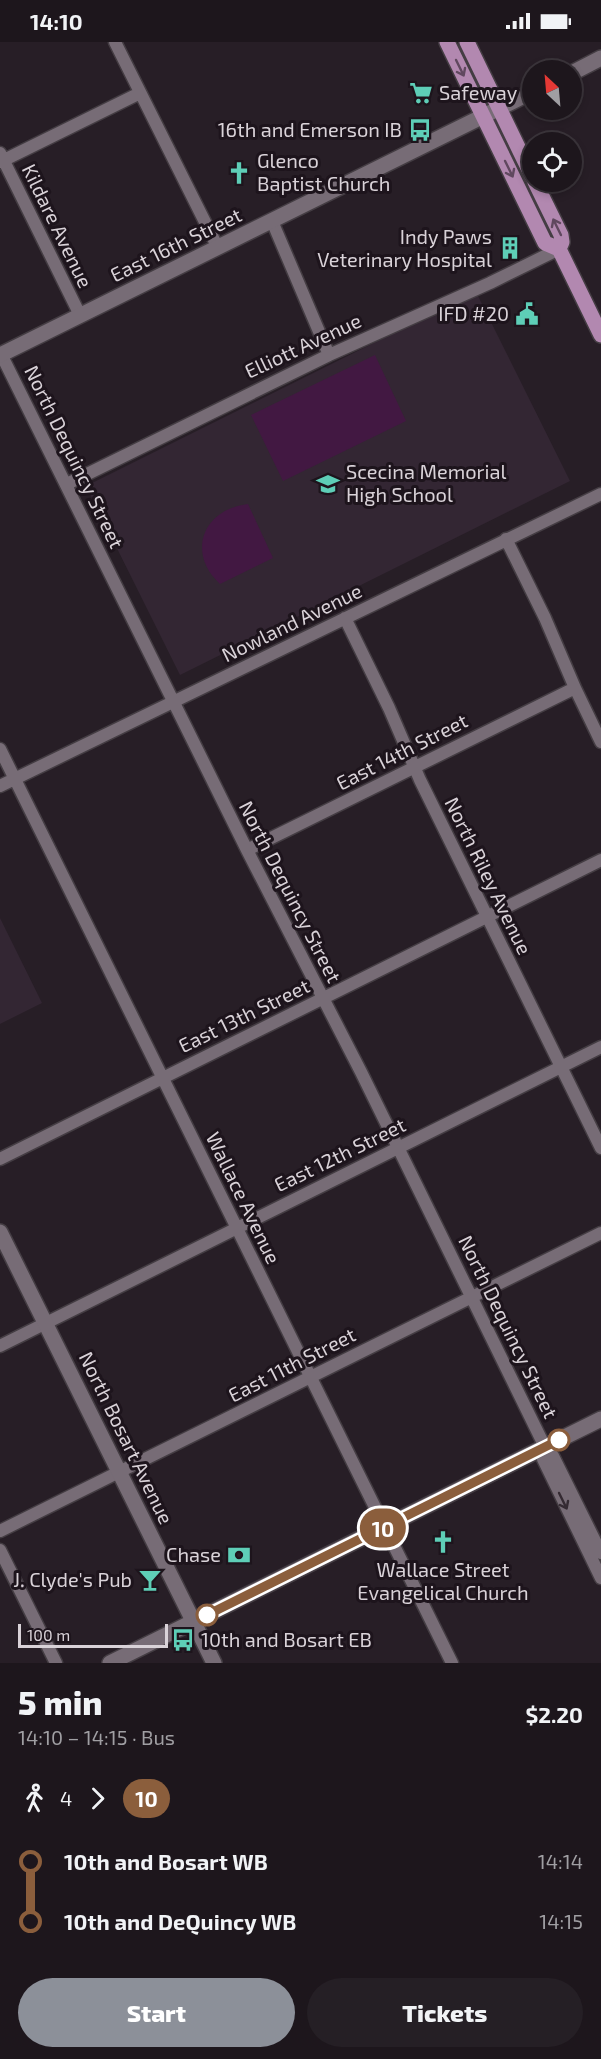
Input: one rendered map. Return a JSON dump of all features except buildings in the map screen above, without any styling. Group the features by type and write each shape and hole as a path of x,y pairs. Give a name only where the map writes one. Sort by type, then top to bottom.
{"main road":[{"path":"447,42 545,243 559,249 601,335"},
{"path":"467,42 522,155"},
{"path":"582,68 601,58"},
{"name":"East 16th Street","path":"1,354 522,97"},
{"path":"540,192 561,235 562,242 559,249"},
{"name":"North Bosart Avenue","path":"0,1232 214,1663"},
{"path":"110,1663 601,1419"}],"street":[{"path":"115,42 218,248"},
{"path":"1,158 140,93"},
{"name":"Kildare Avenue","path":"1,158 80,315"},
{"path":"272,221 329,355"},
{"name":"Elliott Avenue","path":"67,484 329,355 490,283 559,249"},
{"name":"North Dequincy Street","path":"1,354 545,1447 553,1456 601,1553"},
{"name":"Nowland Avenue","path":"0,786 601,494"},
{"path":"506,539 545,618 601,742"},
{"name":"North Riley Avenue","path":"345,618 389,708 414,767 601,1148"},
{"name":"East 14th Street","path":"247,850 575,688"},
{"name":"Wallace Avenue","path":"0,749 452,1663"},
{"name":"East 13th Street","path":"0,1159 601,860"},
{"name":"East 12th Street","path":"0,1346 601,1047"},
{"name":"East 11th Street","path":"0,1531 601,1233"},
{"name":"North Dequincy Street","path":"545,1447 543,1459 601,1578"},
{"path":"0,1550 56,1663"}],"shaded area":[{"name":"Scecina Memorial High School","path":"476,292 570,481 180,675 86,486"},
{"path":"375,355 406,421 283,481 251,415"},
{"path":"248,504 273,558 220,584 210,572 204,559 202,546 204,534 210,523 220,514"},
{"path":"0,918 42,1003 0,1024"}],"bus line":[{"name":"10","path":"207,1615 559,1440"}],"place":[{"name":"Safeway","path":"421,93"},
{"name":"16th and Emerson IB","path":"420,130"},
{"name":"Glenco Baptist Church","path":"239,173"},
{"name":"Indy Paws Veterinary Hospital","path":"510,248"},
{"name":"IFD #20","path":"527,314"},
{"name":"Scecina Memorial High School","path":"328,484"},
{"name":"Wallace Street Evangelical Church","path":"443,1542"},
{"name":"Chase","path":"239,1555"},
{"name":"J. Clyde's Pub","path":"150,1580"},
{"name":"10th and Bosart EB","path":"183,1640"}]}
